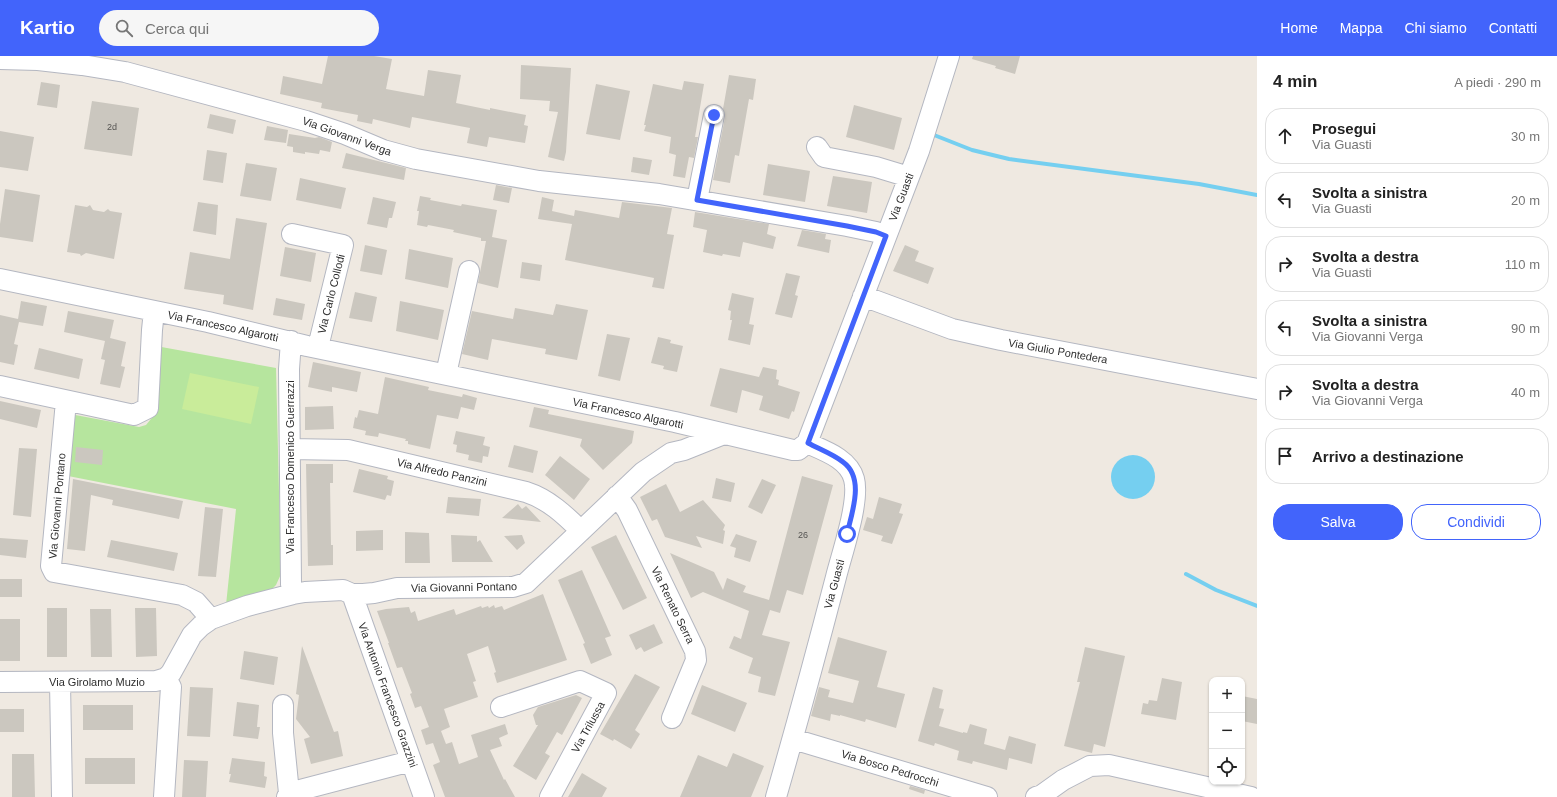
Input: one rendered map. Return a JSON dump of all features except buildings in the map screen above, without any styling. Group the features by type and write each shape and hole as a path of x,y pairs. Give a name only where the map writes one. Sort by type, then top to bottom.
{"street":[{"name":"Via Guasti","path":"776,797 847,534 856,491 854,478 844,462 808,443 909,176 949,56"},
{"name":"Via Giovanni Verga","path":"0,59 38,60 125,72 306,121 345,134 383,150 416,159 539,181 659,194 697,200 847,226 876,232 886,236"},
{"path":"697,200 714,115"},
{"path":"817,148 824,157 876,167 909,176"},
{"name":"Via Carlo Collodi","path":"292,234 343,245 318,347"},
{"path":"446,374 468,271"},
{"name":"Via Francesco Algarotti","path":"0,279 684,424 795,451 808,443"},
{"name":"Via Giulio Pontedera","path":"863,296 952,328 994,339 1257,389"},
{"path":"0,386 134,415 148,408 154,311"},
{"name":"Via Francesco Domenico Guerrazzi","path":"291,341 289,369 291,584 293,594"},
{"name":"Via Giovanni Pontano","path":"66,401 51,566 54,572 176,594 196,602 211,619 247,606 305,592 343,590 352,594 374,593 397,588 501,588 521,586 526,583 643,472 670,453 684,450 724,434"},
{"name":"Via Alfredo Panzini","path":"290,449 348,450 526,492 544,499 581,530"},
{"name":"Via Renato Serra","path":"617,496 627,510 695,650 696,660 672,718"},
{"name":"Via Antonio Francesco Grazzini","path":"352,594 424,797"},
{"path":"187,598 191,608 192,635"},
{"path":"164,797 171,687 166,678 175,668 192,635 211,619"},
{"name":"Via Girolamo Muzio","path":"0,682 146,682 166,678"},
{"name":"Via Trilussa","path":"501,707 580,681 606,693 550,797"},
{"path":"60,682 62,797"},
{"path":"283,705 288,795 411,761"},
{"name":"Via Bosco Pedrocchi","path":"792,739 986,797"},
{"path":"1036,797 1042,795 1063,780 1090,766 1109,765 1251,797"}],"green space":[{"path":"156,346 276,368 281,574 276,585 270,591 226,605 236,509 63,475 70,414 139,427 146,425 155,414"},
{"path":"190,373 259,387 251,424 182,409"}],"water":[{"path":"1133,455 1145,459 1151,465 1155,477 1151,489 1145,495 1133,499 1121,495 1115,489 1111,477 1115,465 1121,459"}],"waterway":[{"path":"934,135 972,150 1009,159 1199,184 1257,195"},
{"path":"1186,574 1216,590 1257,606"}],"route":[{"path":"714,115 697,200 866,229 886,236 808,443 844,462 854,478 856,491 847,534"}]}
